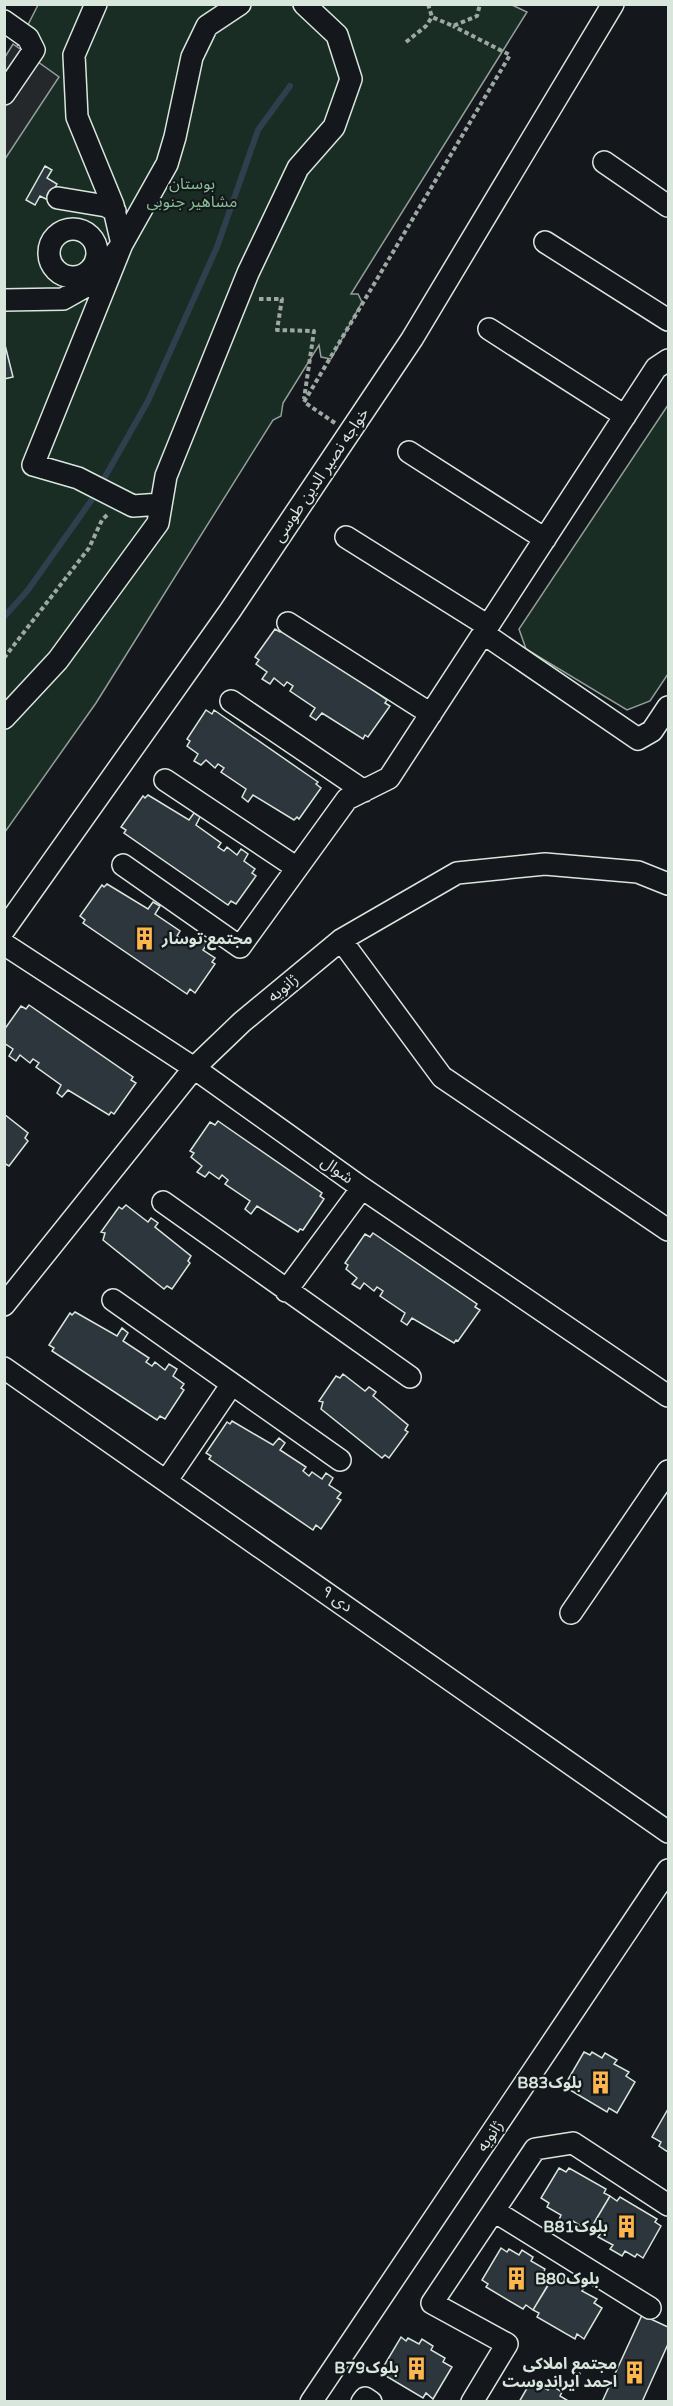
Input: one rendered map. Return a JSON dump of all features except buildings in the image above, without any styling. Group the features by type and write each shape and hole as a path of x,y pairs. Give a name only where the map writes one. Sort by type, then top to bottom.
{"street":[{"path":"96,4 74,55 77,117 115,210 122,244"},
{"path":"161,504 133,506 78,478 33,465 122,244 167,164 192,57 207,26 240,4"},
{"path":"4,718 58,660 158,523 166,476 237,299 298,168 334,127 351,79 337,35 304,4"},
{"name":"خواجه نصیر الدین طوسی","path":"4,930 230,611 412,339 614,4"},
{"path":"4,21 28,38 34,50 4,94"},
{"path":"604,162 669,206"},
{"path":"58,198 106,206 115,210"},
{"path":"545,242 669,320"},
{"path":"4,300 63,300 95,281 94,273 122,244"},
{"path":"489,329 625,416"},
{"path":"123,865 240,947 347,799 389,778 656,368 669,360"},
{"path":"409,452 545,539"},
{"path":"346,537 486,630 638,739 652,731 669,707"},
{"path":"288,623 431,714"},
{"path":"231,700 364,791"},
{"path":"165,780 297,868"},
{"name":"ژانویه","path":"4,1305 194,1068 242,1022 341,940 457,873 545,864 638,872 669,884"},
{"path":"341,940 442,1077 669,1230"},
{"name":"شوال","path":"4,944 194,1068 362,1188 669,1396"},
{"path":"286,1292 362,1188"},
{"path":"163,1202 286,1292 410,1377"},
{"path":"113,1300 340,1460"},
{"name":"۹ دی","path":"4,1368 669,1832"},
{"path":"167,1480 232,1384"},
{"path":"571,1613 669,1471"},
{"name":"ژانویه","path":"312,2402 669,1870"},
{"path":"472,2402 507,2344 432,2303 535,2149 573,2143 669,2205"},
{"path":"494,2211 650,2308"},
{"path":"362,2402 365,2397 371,2402"}],"path":[{"path":"304,402 510,55 432,17 428,4"},
{"path":"453,26 477,16 480,4"},
{"path":"406,42 426,26 432,17"},
{"path":"237,299 282,299 277,330 314,331 304,402"},
{"path":"304,402 349,433"},
{"path":"4,658 89,548 113,496"}],"green space":[{"name":"بوستان مشاهیر جنوبی","path":"510,4 527,12 351,294 358,294 362,302 331,359 321,357 319,345 283,403 281,416 273,420 96,703 5,832 4,72 38,5"},
{"path":"668,405 668,674 650,701 627,710 526,649 519,629"}],"shaded area":[{"path":"13,44 59,77 5,159 5,57"}],"waterway":[{"path":"4,617 28,590 93,498 148,401 217,247 258,130 290,86"}],"place":[{"name":"مجتمع توسار","path":"144,939"},
{"name":"B83بلوک","path":"600,2083"},
{"name":"B81بلوک","path":"626,2227"},
{"name":"B80بلوک","path":"517,2279"},
{"name":"B79بلوک","path":"417,2368"},
{"name":"مجتمع املاکی احمد ایراندوست","path":"635,2373"}]}
